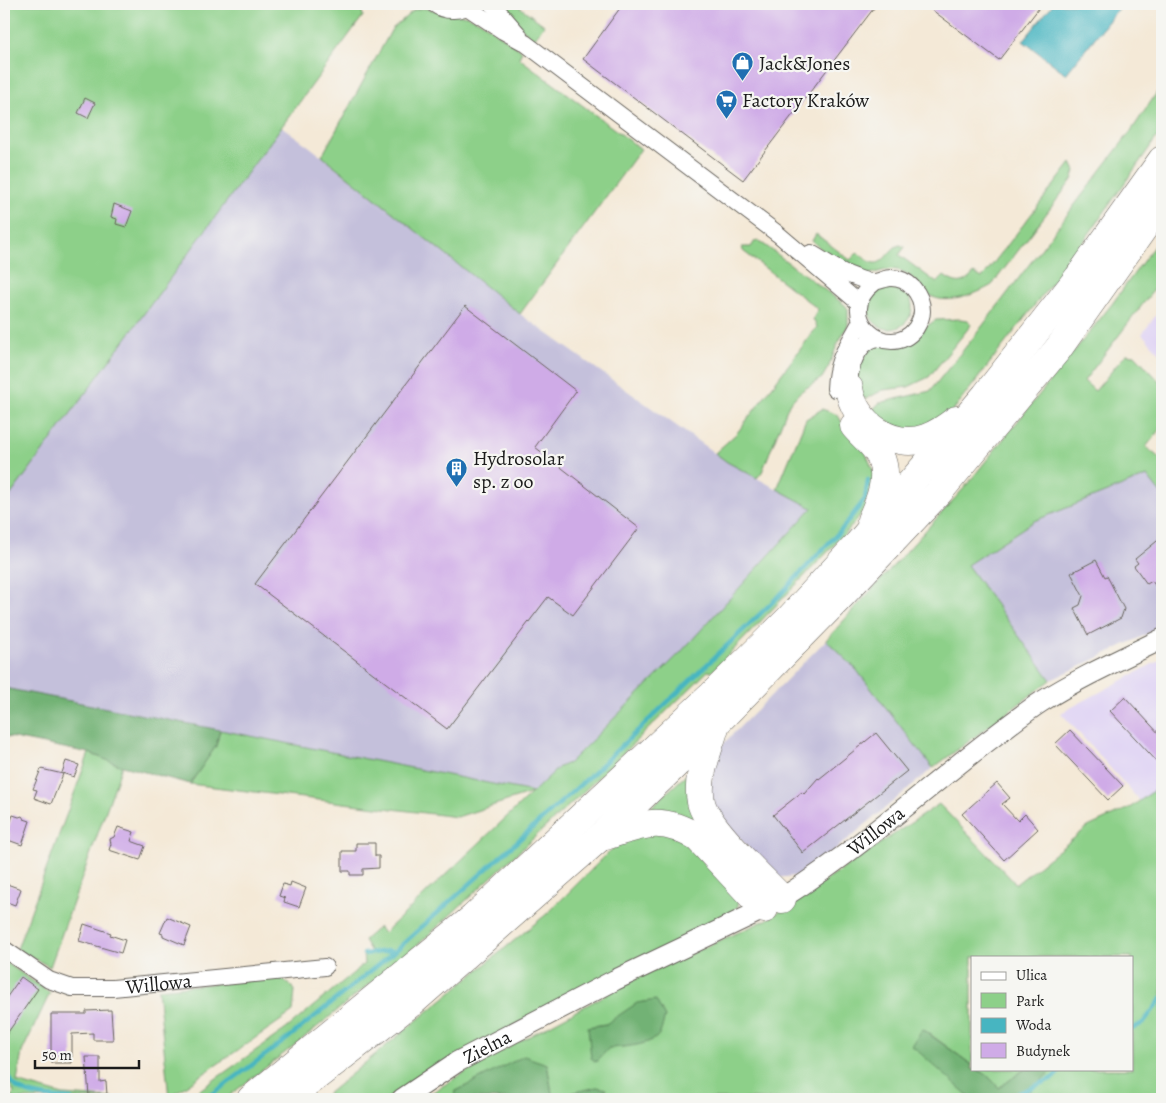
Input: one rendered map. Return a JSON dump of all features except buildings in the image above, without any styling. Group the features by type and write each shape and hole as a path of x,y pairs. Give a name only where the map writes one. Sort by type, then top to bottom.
{"highway":[{"path":"250,1099 473,918 712,695 789,619 858,544 986,395 1078,278 1162,160"},
{"path":"287,1099 411,1002 599,838 836,601 938,493 1058,349 1162,202"},
{"path":"842,389 868,425 888,437 905,440 926,438 943,430 986,395"},
{"path":"842,389 839,404 855,428 869,441 880,456 885,476 880,502 858,544"},
{"path":"716,723 702,772 701,804 709,819 773,904"},
{"path":"599,838 640,825 653,823 666,824 686,830 698,838 773,904"}],"street":[{"path":"434,4 448,10 458,10 470,6 503,31 525,43 778,234 859,303"},
{"path":"492,4 525,43"},
{"path":"778,234 852,276 874,282"},
{"path":"892,278 910,284 916,290 922,311 918,324 908,336 895,341 877,338 871,335 861,321 859,303 861,297 874,282 892,278"},
{"path":"842,389 836,375 843,352 861,321"},
{"path":"842,389 858,353 869,340 877,338"},
{"name":"Willowa","path":"575,1000 773,904 852,849 1040,702 1098,670 1162,639"},
{"name":"Willowa","path":"4,949 49,980 72,988 113,988 325,967"},
{"name":"Zielna","path":"402,1099 457,1062 575,1000"}],"shaded area":[{"path":"281,126 520,314 727,462 812,508 681,652 569,763 559,767 533,792 4,688 4,504"},
{"path":"1162,307 1162,355 1142,334"},
{"path":"1148,475 1162,495 1162,627 1051,680 967,565 1034,521"},
{"path":"826,640 855,668 933,768 805,875 775,878 707,802 718,749"},
{"path":"1162,659 1162,785 1140,801 1061,713"}],"green space":[{"path":"4,4 360,4 363,16 4,504"},
{"path":"496,4 516,4 544,25 535,38 532,38"},
{"path":"422,8 468,16 480,21 522,51 519,58 641,149 520,314 322,156 392,29 414,10"},
{"path":"1162,85 1162,130 1079,248 941,426 914,435 870,413 879,403 930,391 977,333 1131,131"},
{"path":"1071,163 1075,171 1072,180 992,285 960,298 942,299 934,297 927,293 915,280 897,270 870,274 854,272 831,258 812,241 816,234 850,260 857,253 876,263 883,260 893,249 900,245 905,247 899,255 937,283 944,276 956,282 967,280 974,273 982,278"},
{"path":"1162,235 1162,279 1084,381 1095,391 1126,354 1135,355 1162,384 1162,427 1146,447 1162,460 1162,495 1147,476 1034,521 967,565 1051,680 933,768 855,668 826,640 965,487 1112,304"},
{"path":"758,240 845,305 848,309 848,325 822,378 800,392 789,404 762,472 757,478 727,462 715,453 737,433 817,327 813,319 818,309 743,251 742,247 751,247"},
{"path":"890,285 902,289 908,295 912,307 908,319 902,325 890,329 878,325 872,319 868,307 872,295 878,289"},
{"path":"936,320 968,320 971,325 929,377 908,387 883,390 866,399 857,394 856,370 871,347 922,329"},
{"path":"822,409 838,415 847,432 863,446 875,475 867,507 846,533 712,672 708,671 577,798 421,942 300,1041 225,1099 187,1099 286,1029 364,964 363,953 371,952 364,940 379,927 384,933 532,793 457,817 190,784 216,746 220,730 533,792 559,767 569,763 681,652 812,508 777,489 806,419"},
{"path":"4,688 220,730 216,746 190,784 122,766 89,753 4,736"},
{"path":"89,753 122,766 50,967 17,949"},
{"path":"697,765 702,836 638,819"},
{"path":"1162,785 1162,1099 1023,1099 1052,1070 1134,1070 1134,956 971,956 971,1064 923,1029 968,1097 972,1099 605,1099 605,1089 571,1093 569,1099 553,1099 547,1064 456,1091 454,1099 421,1099 489,1058 637,978 768,919 939,804 1016,884 1088,827 1131,807","holes":["606,1024 623,1047 609,1048 588,1027"]},
{"path":"673,832 739,897 738,906 733,913 472,1047 386,1099 321,1099 549,912 611,850 637,834"},
{"path":"4,961 50,993 22,1052 17,1082 63,1095 123,1099 12,1099 14,1092 4,1074"},
{"path":"281,977 295,990 293,1012 169,1098 158,989"},
{"path":"656,1000 665,1017 661,1031 656,1037 651,1041 637,1045 609,1048 596,1062 591,1058 588,1027 606,1024 637,1003"},
{"path":"922,1029 971,1064 971,1070 980,1071 999,1088 1024,1070 1052,1070 1023,1099 972,1099 912,1046"},
{"path":"524,1056 547,1064 553,1099 454,1099 456,1091"},
{"path":"979,1070 1024,1070 999,1088"},
{"path":"597,1087 606,1089 605,1099 569,1099 571,1093"}],"water":[{"path":"1053,4 1122,4 1066,74 1023,41"}],"waterway":[{"path":"206,1099 287,1039 394,952 589,777 780,595 842,529 865,499 868,480"},
{"path":"364,954 394,952"},
{"path":"1134,1028 1143,1023 1162,998"},
{"path":"4,1068 14,1085 25,1092 41,1096 71,1099"},
{"path":"1011,1099 1017,1094 1053,1078 1061,1070"}],"place":[{"name":"Jack&Jones","path":"743,82"},
{"name":"Factory Kraków","path":"726,119"},
{"name":"Hydrosolar sp. z oo","path":"457,488"}]}
